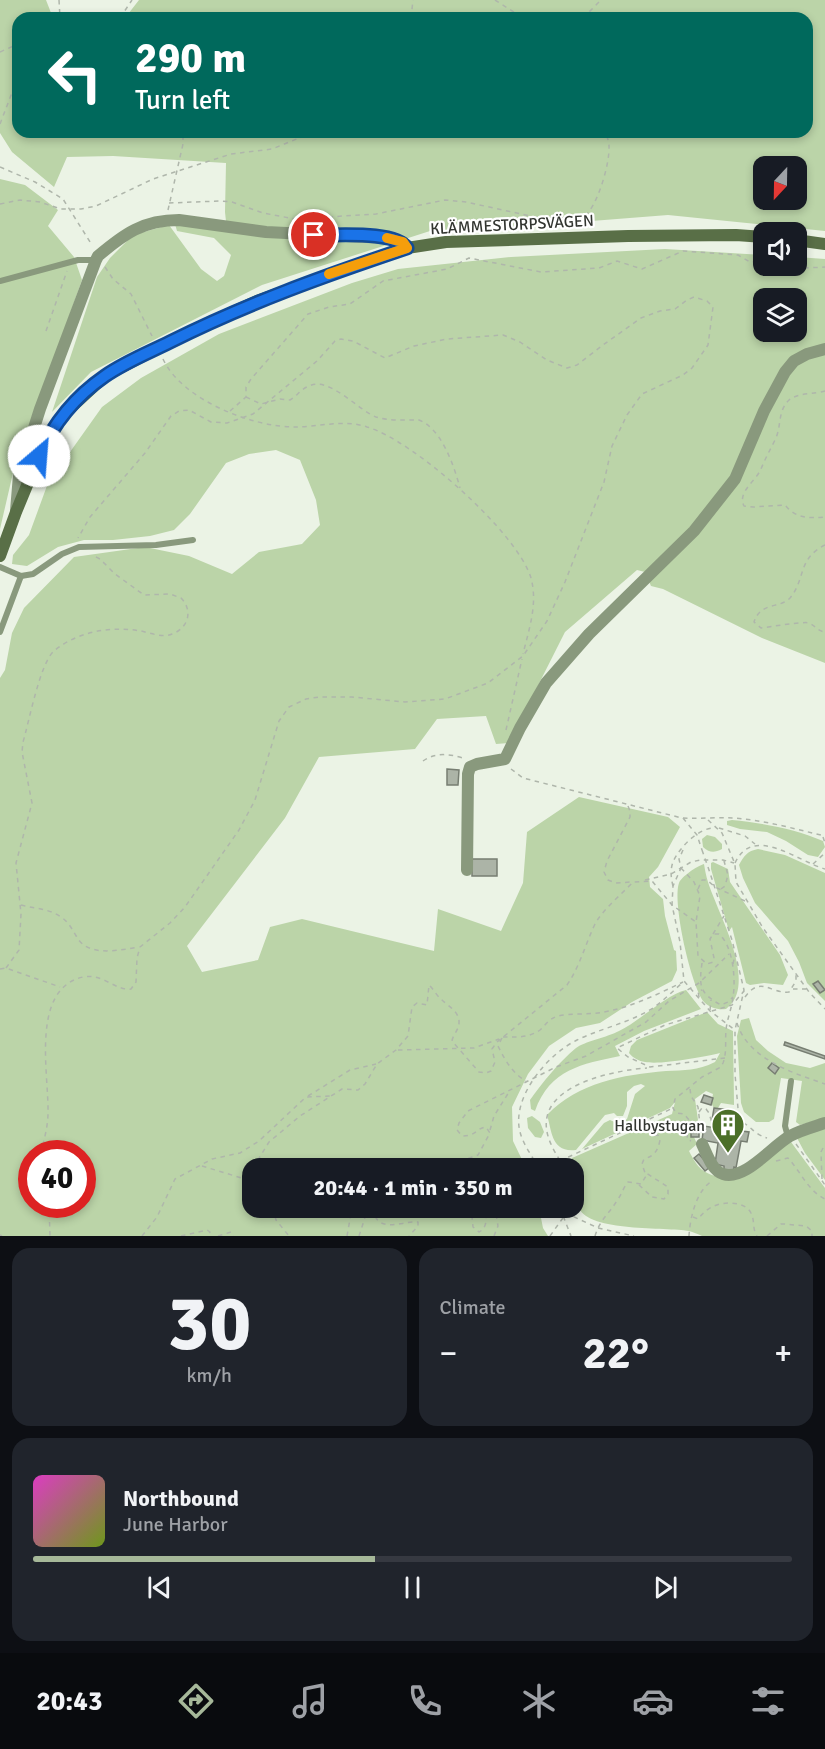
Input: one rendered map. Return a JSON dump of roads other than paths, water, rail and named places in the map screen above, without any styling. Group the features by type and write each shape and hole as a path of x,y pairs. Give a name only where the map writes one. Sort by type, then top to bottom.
{"street":[{"path":"16,512 19,475 39,409 97,258 124,234 137,227 166,220 215,224 266,232 387,238 403,242 407,248"},
{"name":"KLÄMMESTORPSVÄGEN","path":"0,556 47,437 65,413 105,376 193,330 256,301 407,248 446,242 489,239 753,236"},
{"path":"807,242 825,244"},
{"path":"467,870 470,767 506,759 520,728 546,684 589,634 694,531 730,486 764,411 785,372 794,361 807,354 825,349"},
{"path":"702,1144 716,1170 725,1175 732,1175 741,1173 755,1164 788,1137 825,1123"}],"lane":[{"path":"0,281 71,262 97,258"},
{"path":"0,567 21,576 33,574 62,554 79,547 156,545 193,540"},
{"path":"0,632 21,576"},
{"path":"788,1137 785,1126 791,1081"}],"place":[{"name":"Hallbystugan","path":"728,1154"}]}
